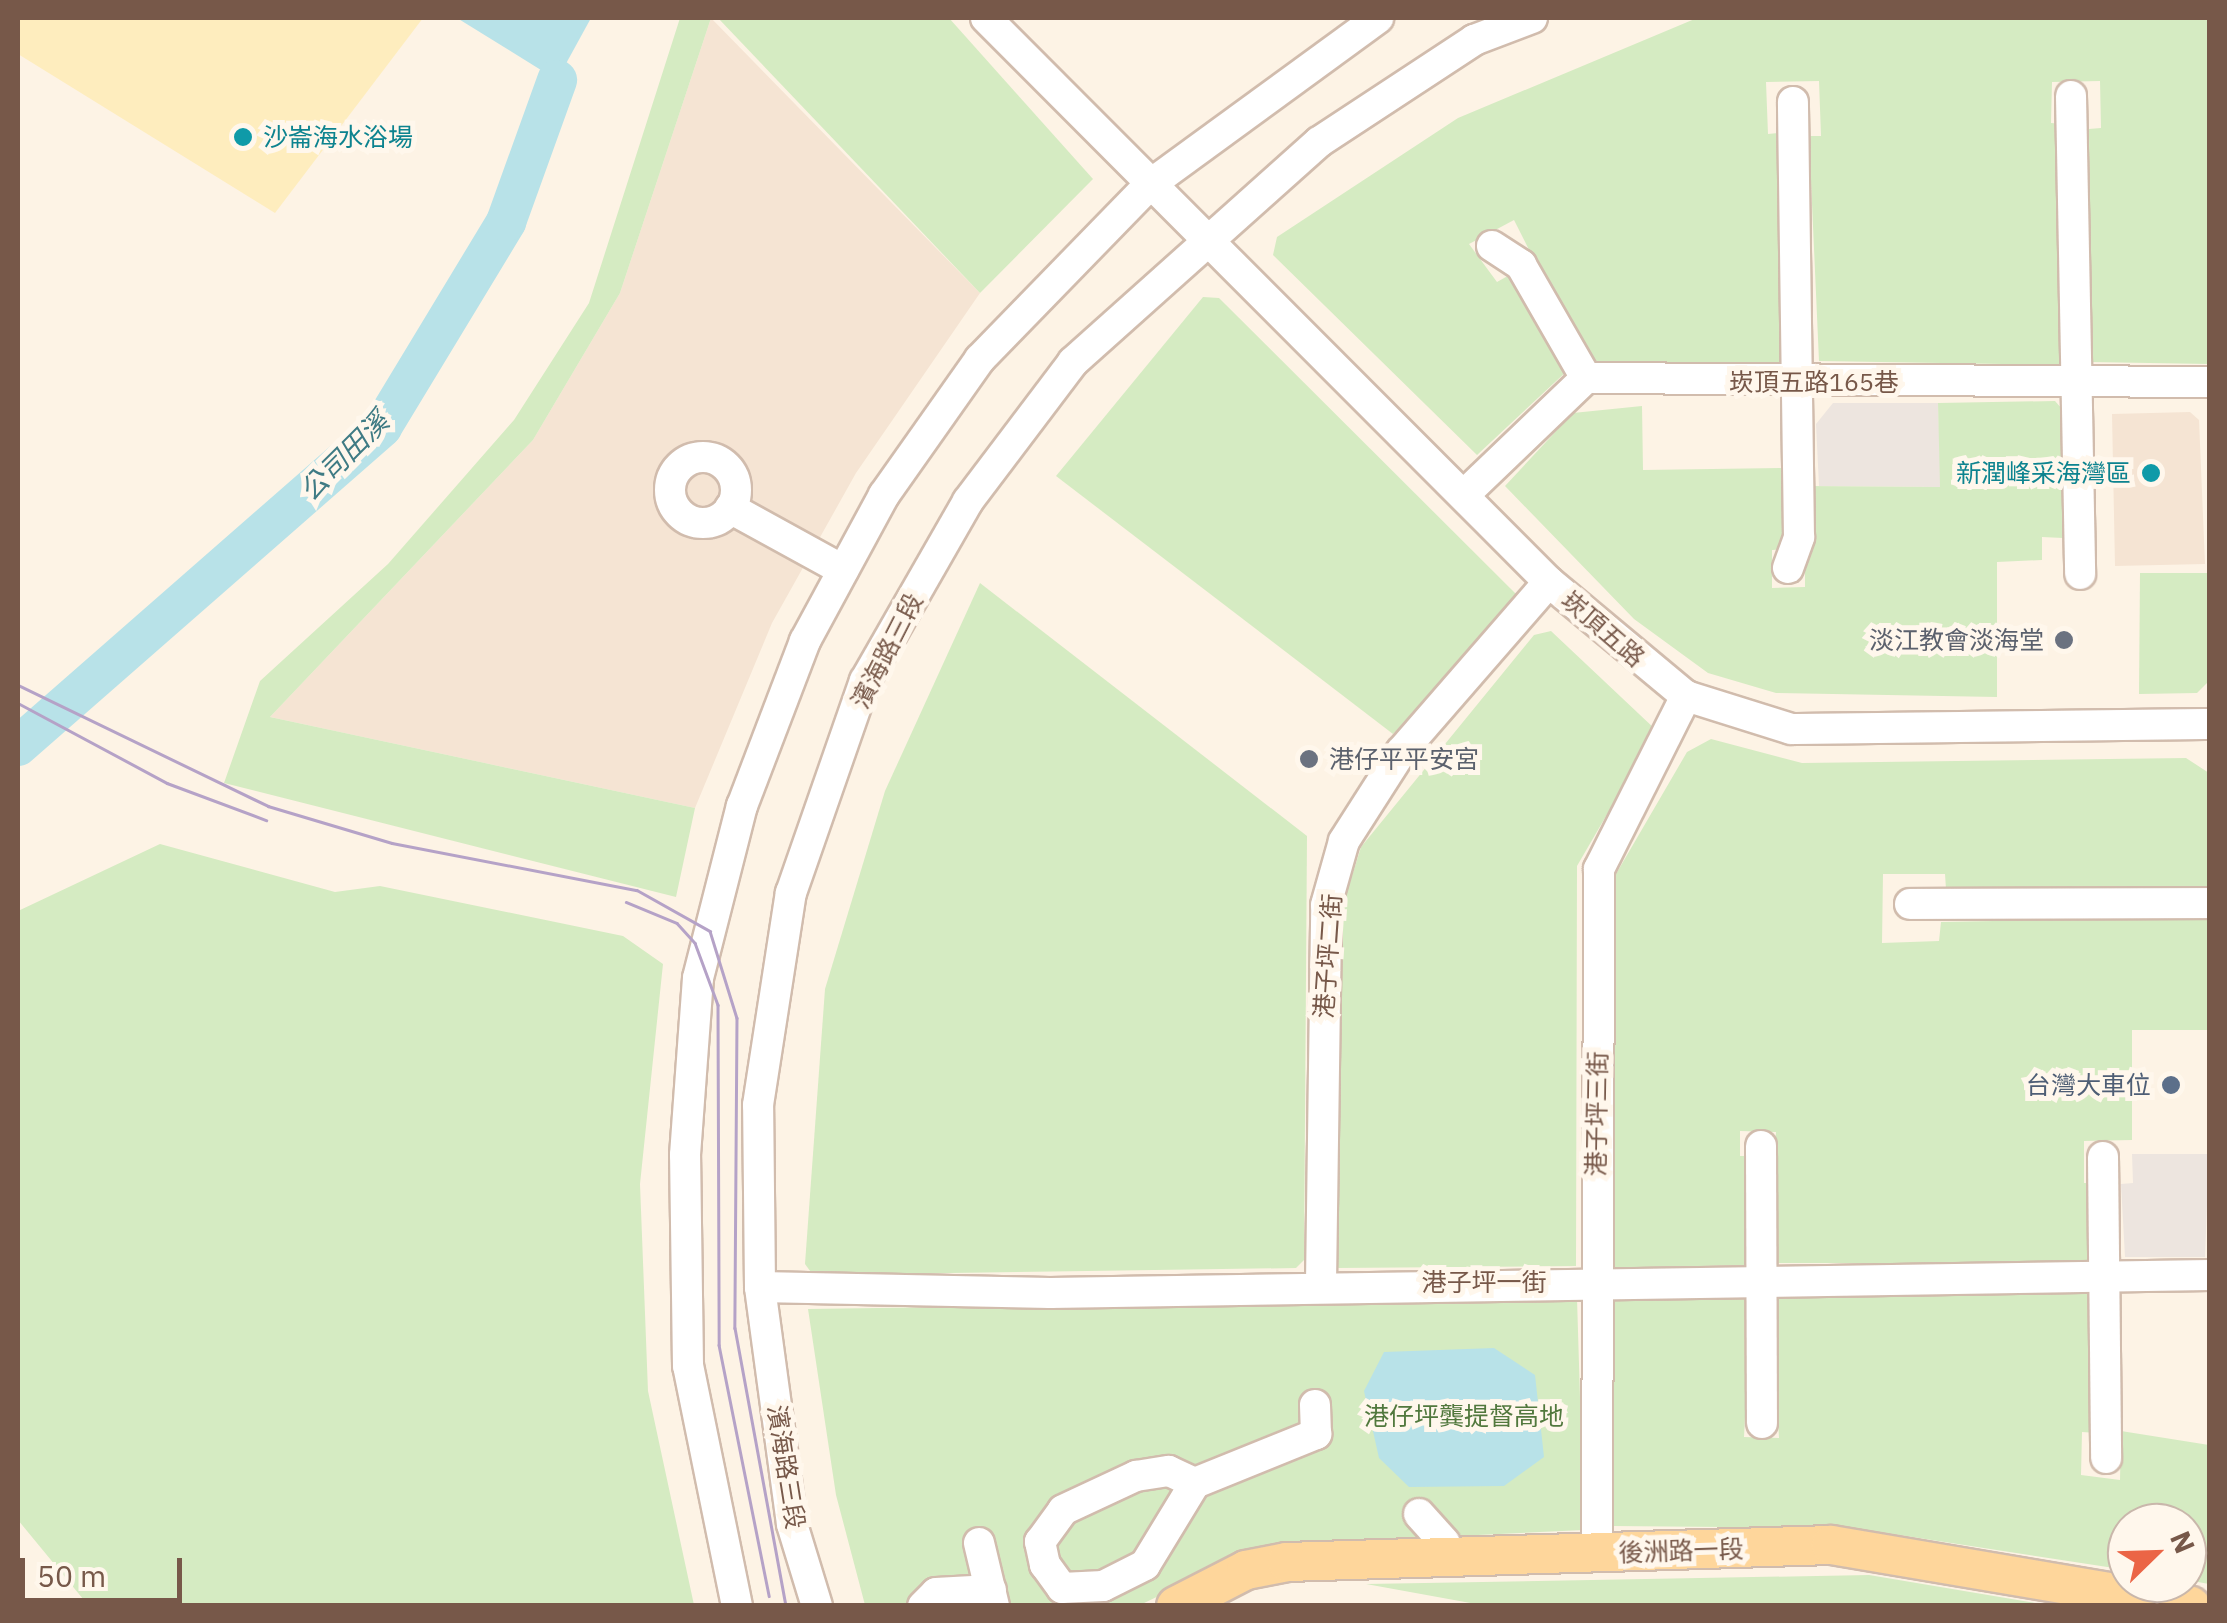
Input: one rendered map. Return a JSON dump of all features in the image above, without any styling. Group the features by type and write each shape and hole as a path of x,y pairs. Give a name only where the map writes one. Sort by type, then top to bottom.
{"main road":[{"name":"後洲路一段","path":"1176,1606 1246,1570 1287,1562 1831,1545 2190,1606"}],"street":[{"name":"崁頂五路","path":"986,18 1200,241 1465,494 1549,582 1686,696 1791,729 2210,724"},
{"path":"738,1606 688,1366 685,1155 698,978 742,806 804,641 843,570 980,359 1148,186 1378,18"},
{"name":"濱海路三段","path":"817,1606 792,1524 760,1287 758,1105 791,893 866,682 968,501 1073,362 1200,241 1319,142 1474,40 1532,18"},
{"path":"2071,96 2080,574"},
{"path":"1788,568 1800,537 1794,102"},
{"path":"1465,494 1586,378 1521,265 1492,246"},
{"name":"崁頂五路165巷","path":"1586,378 1797,384 2210,382"},
{"path":"730,508 843,570"},
{"name":"港子坪二街","path":"1321,1283 1326,904 1344,841 1402,752 1549,582"},
{"name":"港子坪三街","path":"1598,1554 1595,1282 1599,869 1686,696"},
{"path":"1910,904 2210,902"},
{"path":"1761,1146 1762,1423"},
{"path":"2103,1157 2106,1458"},
{"name":"港子坪一街","path":"760,1287 1050,1293 1321,1283 2210,1275"},
{"path":"1194,1482 1169,1471 1136,1476 1063,1510 1030,1549 1062,1588 1102,1586 1145,1565 1194,1482 1320,1432"},
{"path":"1419,1514 1444,1542"},
{"path":"923,1606 936,1593 992,1598 980,1543"}],"shaded area":[{"path":"711,18 980,293 856,473 772,623 695,808 270,717 533,440 620,293"},
{"path":"1833,403 1938,403 1941,487 1819,486 1816,424"},
{"path":"2190,412 2199,420 2205,564 2115,566 2112,414"},
{"path":"2132,1154 2209,1154 2205,1257 2125,1257 2121,1184 2133,1183"}],"green space":[{"path":"680,18 711,18 620,293 533,440 270,717 695,808 676,897 224,783 260,681 388,564 514,420 589,303"},
{"path":"718,18 949,18 1093,179 980,293"},
{"path":"1697,18 2209,18 2209,364 2090,362 2089,129 2101,128 2100,81 2052,82 2051,123 2064,124 2059,365 1819,361 1809,136 1821,136 1819,81 1766,82 1768,134 1778,133 1783,364 1587,365 1514,220 1469,244 1497,282 1513,273 1568,370 1477,455 1273,255 1277,237 1458,118"},
{"path":"1203,297 1219,298 1516,594 1514,607 1393,734 1056,476"},
{"path":"2055,401 2063,410 2063,538 2042,537 2042,560 1997,562 1997,697 1776,693 1708,673 1634,619 1505,486 1573,413 1642,406 1643,470 1784,468 1790,549 1772,550 1772,588 1805,587 1805,486 1940,487 1938,403"},
{"path":"2140,573 2208,573 2209,681 2197,693 2139,694"},
{"path":"980,583 1307,836 1304,1260 1296,1268 813,1275 805,1264 825,989 885,791"},
{"path":"1551,631 1656,730 1577,866 1576,1266 1336,1268 1342,908 1361,847 1534,635"},
{"path":"1711,739 1802,763 2186,758 2209,773 2209,893 1946,889 1945,874 1883,874 1882,943 1939,941 1941,922 2209,917 2209,1030 2132,1030 2132,1140 2084,1141 2084,1183 2096,1183 2096,1263 1770,1263 1776,1132 1740,1131 1740,1156 1750,1156 1750,1265 1608,1268 1616,874 1687,752"},
{"path":"160,844 335,892 380,886 623,936 663,964 640,1184 648,1391 694,1605 88,1605 18,1520 18,911"},
{"path":"2097,1285 2097,1433 2082,1432 2081,1475 2120,1480 2121,1431 2209,1445 2209,1584 2207,1503 2107,1503 2107,1567 1854,1528 1611,1526 1610,1295 1751,1294 1744,1437 1779,1438 1771,1293"},
{"name":"港仔坪龔提督高地","path":"1577,1298 1584,1530 1264,1545 1140,1605 865,1605 836,1495 808,1309"},
{"path":"1869,1575 2047,1605 1487,1606 1366,1584"}],"sand":[{"name":"沙崙海水浴場","path":"18,18 423,18 275,213 18,54"}],"water":[{"path":"457,18 591,18 557,80"},
{"path":"1494,1348 1535,1375 1544,1457 1504,1486 1409,1487 1379,1458 1364,1391 1384,1352"}],"waterway":[{"name":"公司田溪","path":"18,746 382,427 506,222 557,80"}],"tram line":[{"path":"18,685 268,806 392,843 637,890 710,931 737,1018 735,1328 786,1606"},
{"path":"18,703 167,783 266,820"},
{"path":"626,902 677,923 695,943 718,1005 719,1345 769,1596"}],"place":[{"name":"沙崙海水浴場","path":"243,137"},
{"name":"新潤峰采海灣區","path":"2151,473"},
{"name":"淡江教會淡海堂","path":"2064,640"},
{"name":"港仔平平安宮","path":"1309,759"},
{"name":"台灣大車位","path":"2171,1085"}]}
